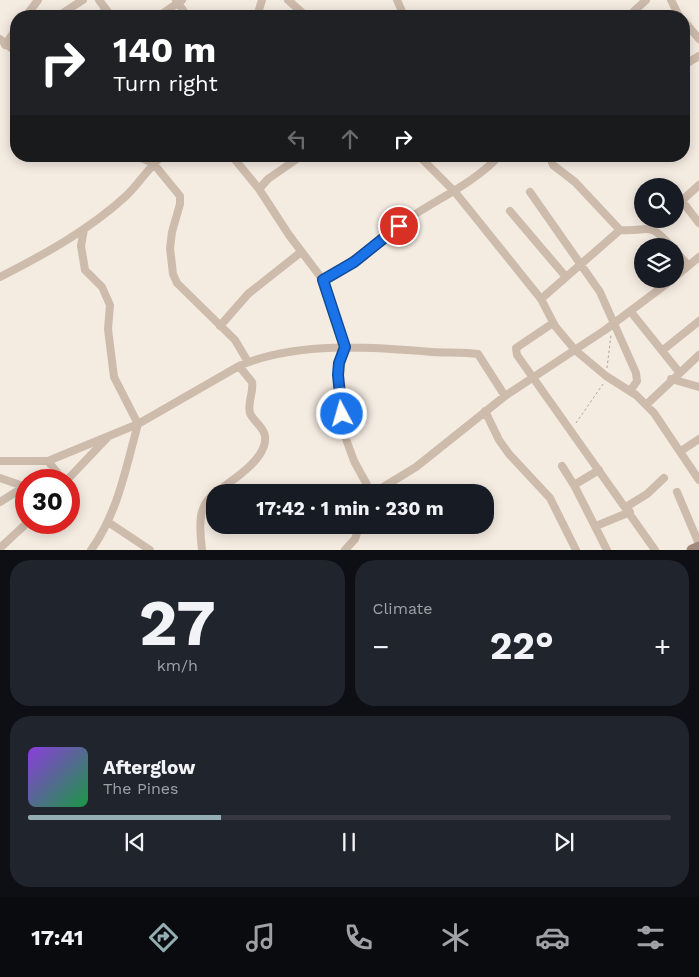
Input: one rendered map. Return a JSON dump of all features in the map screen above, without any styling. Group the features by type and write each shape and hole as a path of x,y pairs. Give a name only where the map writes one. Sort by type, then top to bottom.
{"street":[{"path":"67,10 83,0"},
{"path":"288,0 299,10"},
{"path":"635,10 646,0"},
{"path":"167,10 179,1"},
{"path":"690,28 699,39"},
{"path":"237,162 259,189 301,252 323,280 345,347 339,363 338,375 346,439 354,462 366,484"},
{"path":"259,189 268,179 292,162"},
{"path":"425,162 455,192 541,299 553,323 575,350 606,376 646,405 681,452 697,469 699,480"},
{"path":"323,280 354,262 414,215 455,192 492,162"},
{"path":"553,162 576,182 620,230 636,231 651,228 662,238"},
{"path":"0,276 84,229 128,195 153,163 180,196 180,204 172,232 170,248 173,274 177,283 235,340 248,362"},
{"path":"684,199 699,185"},
{"path":"530,192 600,292 636,373 637,380 630,392"},
{"path":"684,204 699,223"},
{"path":"510,211 566,277"},
{"path":"84,229 81,246 85,270 102,287 110,305 108,329 114,377 138,424 108,522 104,531 90,550"},
{"path":"541,299 620,230"},
{"path":"220,326 248,294 301,252"},
{"path":"684,269 698,259"},
{"path":"684,261 688,265"},
{"path":"388,484 416,467 505,396 631,312 660,288"},
{"path":"631,312 679,372"},
{"path":"663,350 699,321"},
{"path":"553,323 516,348 517,355 532,379 628,509 654,550"},
{"path":"0,460 48,462 138,424 239,366 248,362 292,352 345,347 478,354 505,396"},
{"path":"646,405 699,354"},
{"path":"227,484 251,466 262,451 264,442 262,430 250,412 252,382 239,366"},
{"path":"672,379 699,387"},
{"path":"486,411 499,440 509,454 550,498 576,550"},
{"path":"76,469 107,438"},
{"path":"681,452 699,440"},
{"path":"48,462 55,469"},
{"path":"562,466 596,526 607,550"},
{"path":"574,485 599,470"},
{"path":"0,478 15,483"},
{"path":"596,526 628,509 664,478"},
{"path":"677,492 699,546 692,550"},
{"path":"0,502 15,493"},
{"path":"202,550 200,525 202,511 206,504"},
{"path":"108,522 150,550"},
{"path":"0,548 15,534"},
{"path":"345,550 355,539 357,534"}],"route":[{"path":"342,414 338,375 339,363 345,347 331,310 323,280 354,262 399,226"}]}
